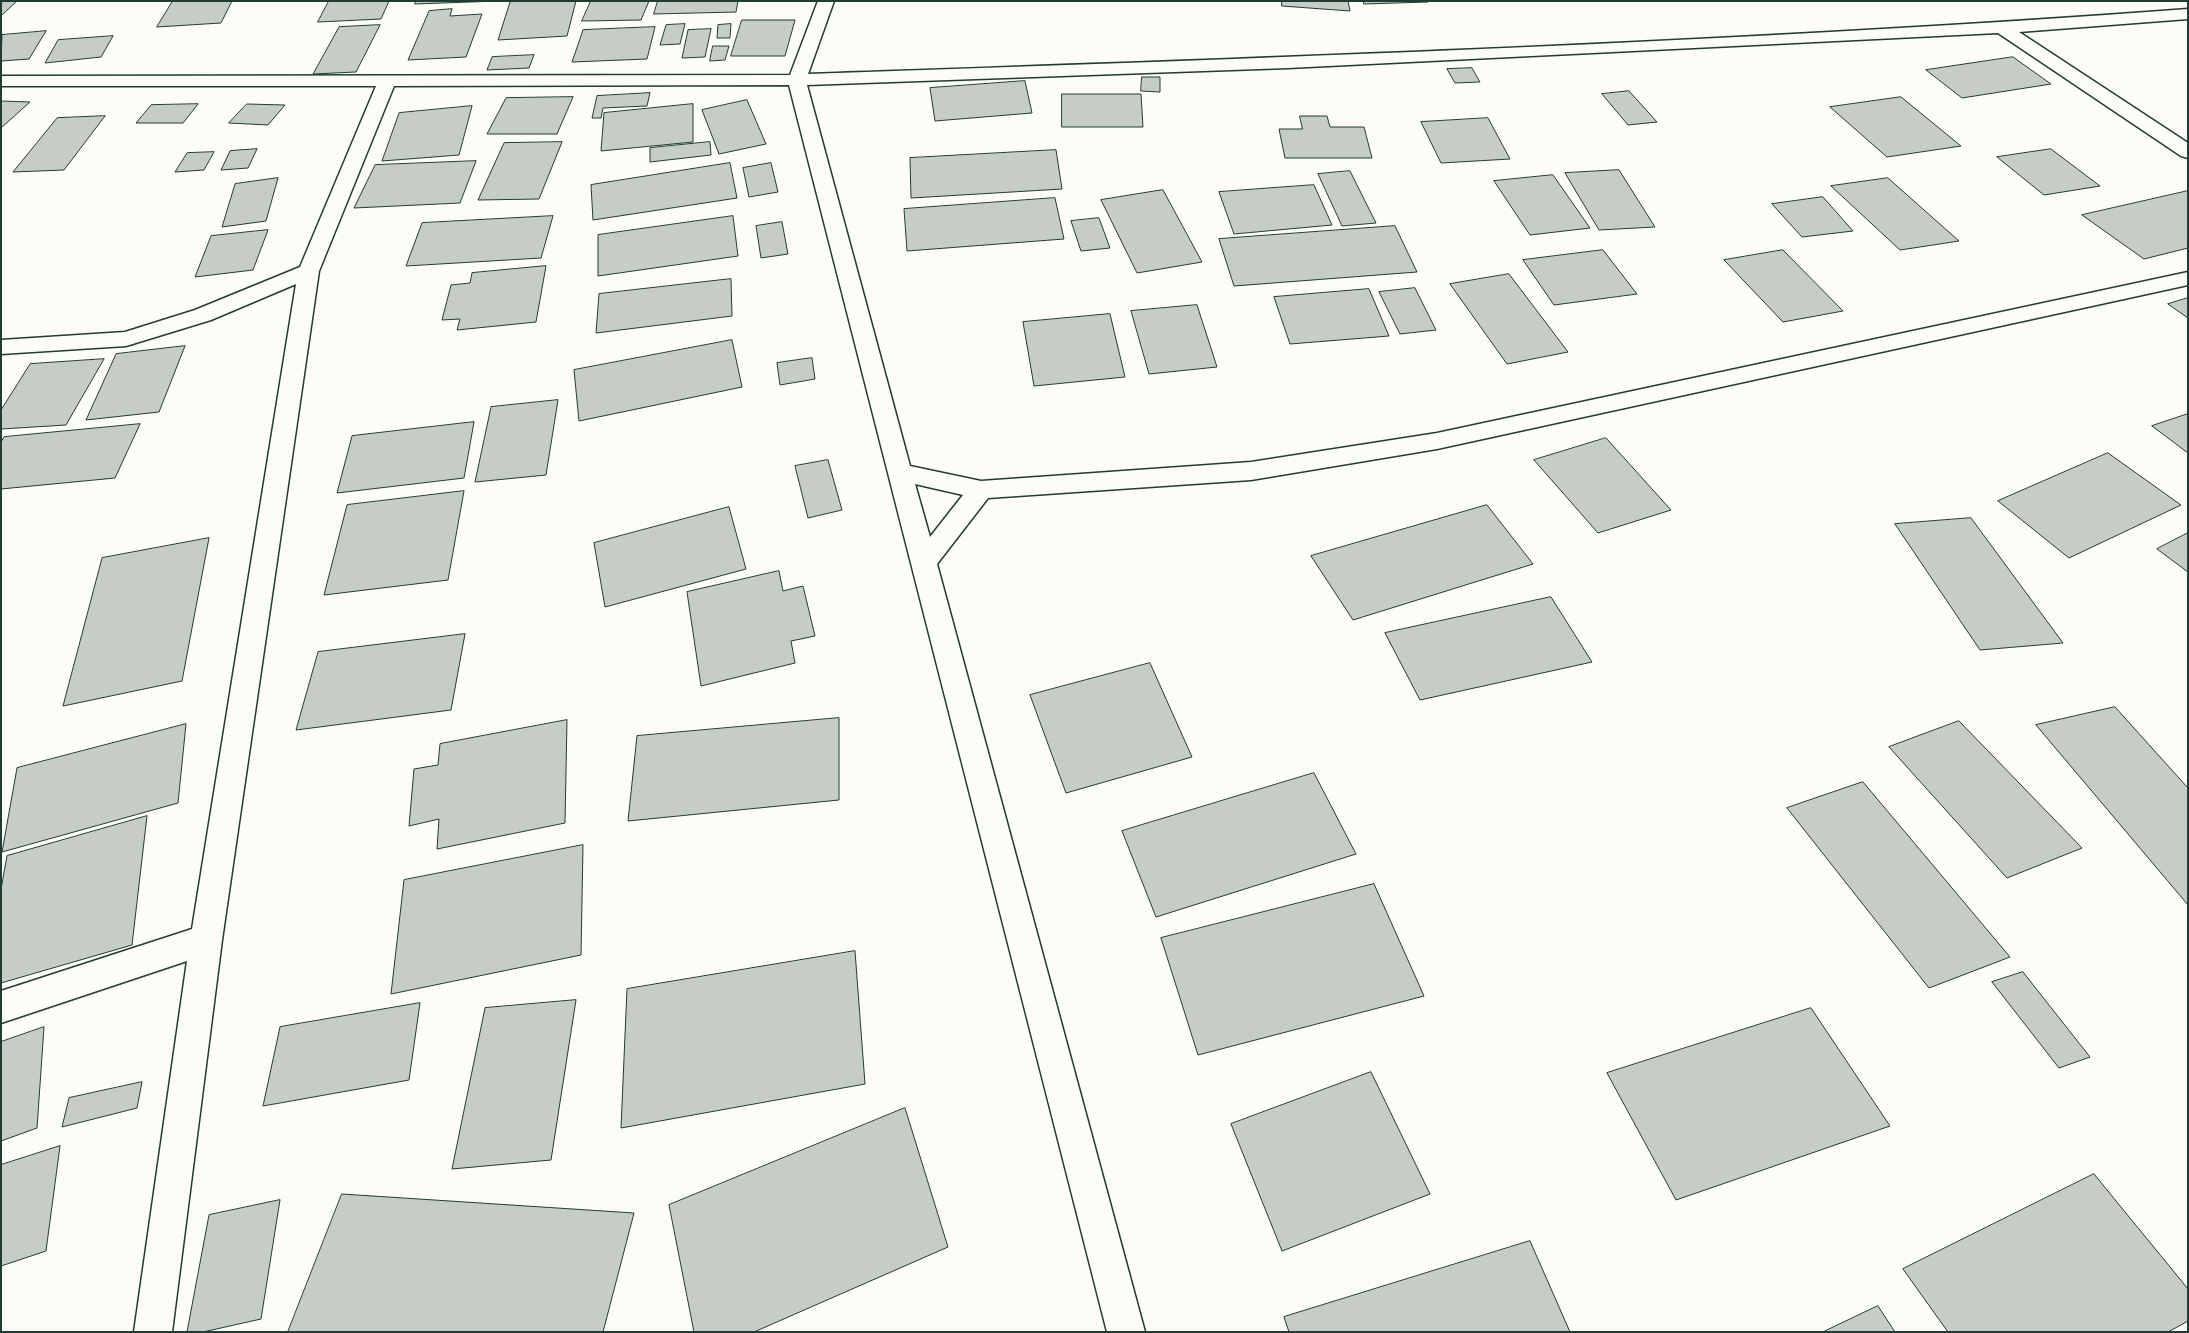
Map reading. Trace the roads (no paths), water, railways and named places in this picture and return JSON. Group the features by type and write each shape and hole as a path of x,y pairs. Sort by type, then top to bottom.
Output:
{"street":[{"path":"826,1 797,80 1126,1332"},
{"path":"1,81 797,80 1288,64 2002,28 2188,14"},
{"path":"2002,28 2188,152"},
{"path":"153,1332 206,940 309,271 387,82"},
{"path":"1,347 126,339 203,315 309,271"},
{"path":"899,472 981,490 1251,471 1437,441 2188,278"},
{"path":"924,563 981,490"},
{"path":"1,1007 206,940"}]}
